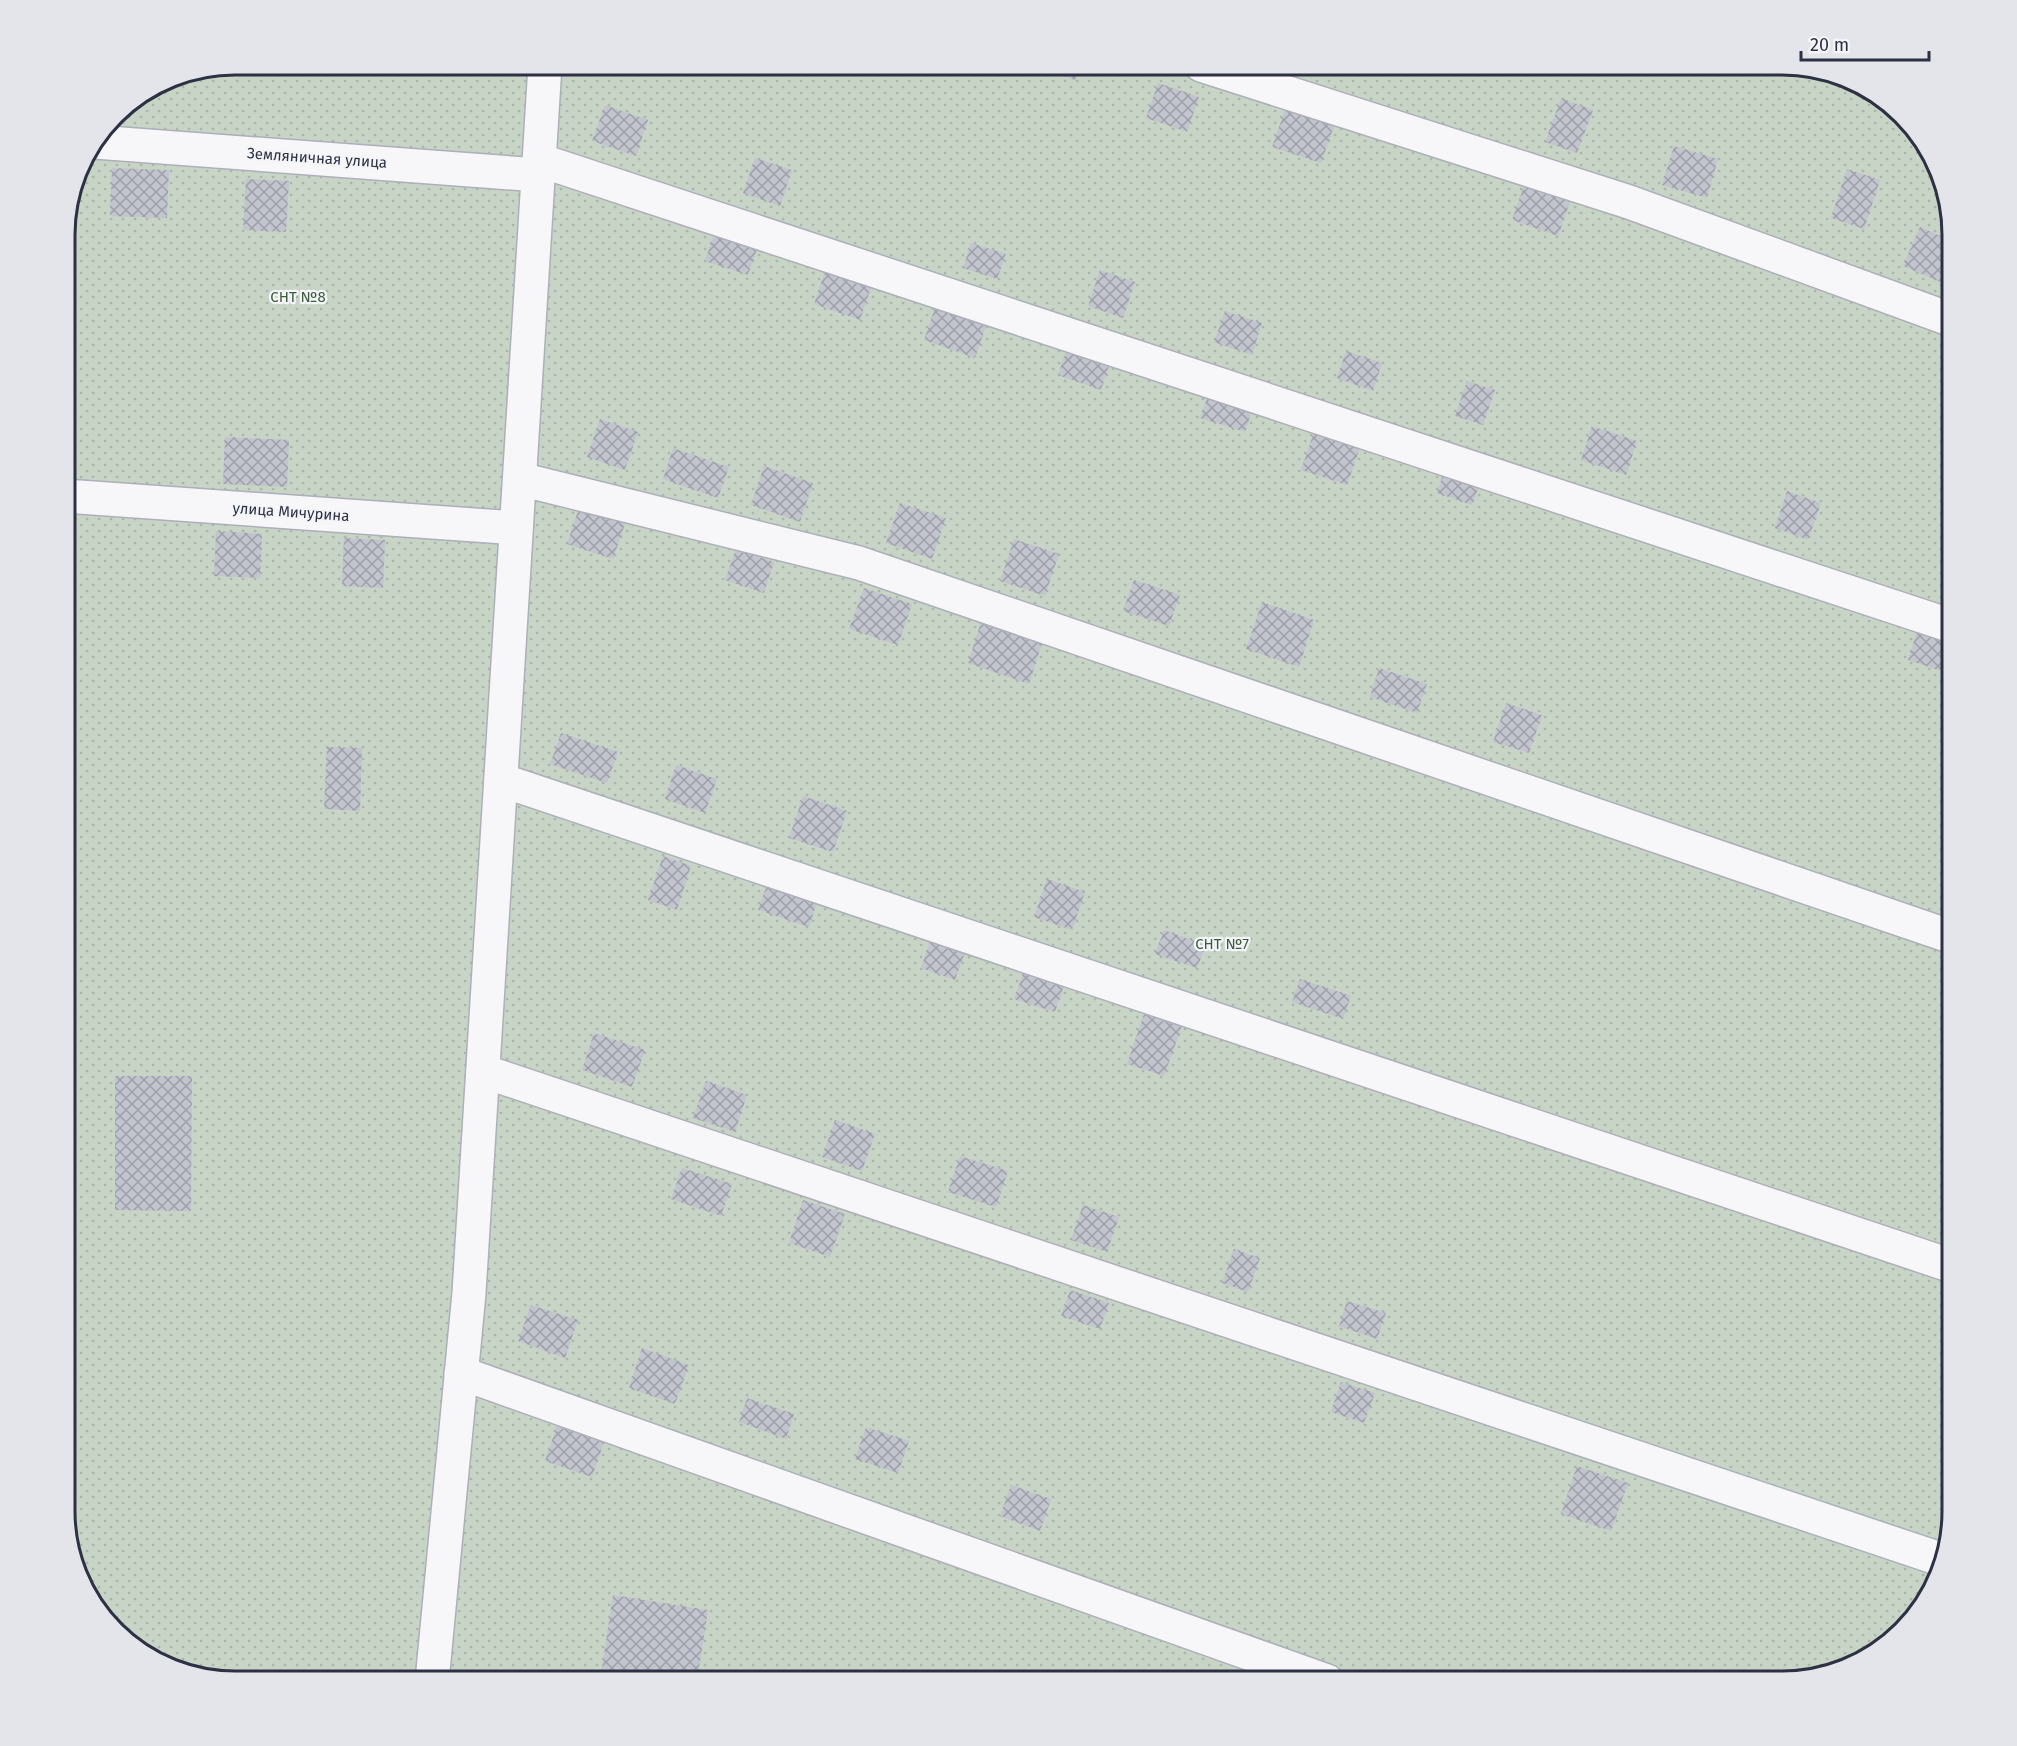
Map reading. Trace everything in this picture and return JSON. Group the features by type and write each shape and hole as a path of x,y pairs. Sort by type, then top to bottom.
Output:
{"street":[{"path":"433,1671 469,1293 544,75"},
{"path":"1235,75 1629,202 1942,316"},
{"name":"Земляничная улица","path":"104,143 539,168 1942,622"},
{"path":"520,479 859,563 1942,934"},
{"name":"улица Мичурина","path":"75,497 516,528"},
{"path":"501,780 1942,1262"},
{"path":"483,1071 1935,1557"},
{"path":"461,1373 1297,1671"}],"green space":[{"name":"СНТ №7","path":"224,75 1782,75 1803,76 1834,83 1862,96 1888,115 1909,137 1926,164 1939,203 1942,235 1942,1511 1939,1543 1930,1572 1921,1591 1902,1617 1880,1638 1853,1655 1824,1666 1782,1671 235,1671 214,1670 183,1663 155,1650 129,1631 108,1609 91,1582 80,1553 75,1522 75,224 80,193 91,164 108,137 129,115 155,96 183,83"}],"building":[{"path":"1060,75 1077,75 1075,80"},
{"path":"1158,83 1199,97 1187,132 1146,118"},
{"path":"1561,98 1593,110 1577,153 1545,142"},
{"path":"605,105 648,120 636,156 592,141"},
{"path":"1285,110 1334,126 1321,163 1272,147"},
{"path":"1674,146 1718,159 1707,198 1662,185"},
{"path":"755,158 792,170 780,206 743,193"},
{"path":"112,168 169,170 167,218 110,216"},
{"path":"1847,169 1880,180 1864,229 1831,218"},
{"path":"246,179 289,181 286,232 243,230"},
{"path":"1525,183 1571,199 1558,236 1512,220"},
{"path":"1920,227 1942,237 1942,283 1903,266"},
{"path":"714,234 757,249 748,275 705,261"},
{"path":"971,243 1006,254 997,279 963,268"},
{"path":"826,269 872,285 860,320 814,304"},
{"path":"1100,270 1135,282 1123,318 1088,306"},
{"path":"935,308 986,326 975,358 924,340"},
{"path":"1225,311 1262,323 1252,355 1214,342"},
{"path":"1068,346 1111,360 1101,390 1058,375"},
{"path":"1346,351 1382,363 1373,391 1337,378"},
{"path":"1467,381 1495,390 1483,425 1455,416"},
{"path":"1209,393 1253,407 1245,432 1200,418"},
{"path":"600,419 638,432 625,470 587,457"},
{"path":"1316,426 1362,442 1347,485 1301,470"},
{"path":"1592,426 1637,441 1626,475 1581,460"},
{"path":"225,437 289,440 287,487 223,484"},
{"path":"673,448 729,467 718,498 663,479"},
{"path":"1446,465 1482,477 1472,505 1437,493"},
{"path":"764,466 813,483 800,522 751,505"},
{"path":"1787,491 1821,503 1808,540 1775,528"},
{"path":"900,503 946,518 932,559 886,543"},
{"path":"580,505 626,521 613,559 567,544"},
{"path":"216,531 262,534 260,578 214,576"},
{"path":"344,538 385,540 383,588 342,586"},
{"path":"1014,539 1059,554 1045,596 1000,581"},
{"path":"736,549 774,562 764,593 725,580"},
{"path":"1134,580 1180,595 1169,626 1123,611"},
{"path":"864,588 912,604 898,645 849,629"},
{"path":"1262,602 1314,620 1299,667 1246,649"},
{"path":"981,622 1042,643 1029,684 968,663"},
{"path":"1917,632 1942,641 1942,671 1908,660"},
{"path":"1379,668 1427,684 1417,713 1370,697"},
{"path":"1506,703 1542,715 1529,753 1493,742"},
{"path":"561,733 618,752 607,783 550,764"},
{"path":"327,747 362,748 360,811 324,809"},
{"path":"676,765 717,779 705,813 665,799"},
{"path":"803,796 847,811 833,852 789,838"},
{"path":"663,856 691,866 677,910 648,900"},
{"path":"769,879 819,896 809,927 758,910"},
{"path":"1047,879 1085,892 1072,930 1034,917"},
{"path":"1164,930 1206,945 1197,968 1155,954"},
{"path":"933,933 968,944 955,980 921,968"},
{"path":"1026,966 1066,979 1055,1012 1014,999"},
{"path":"1300,979 1351,996 1343,1019 1292,1002"},
{"path":"1144,1014 1182,1026 1164,1076 1127,1064"},
{"path":"594,1033 645,1050 632,1087 582,1070"},
{"path":"115,1076 192,1076 191,1211 115,1210"},
{"path":"706,1081 747,1095 735,1132 693,1118"},
{"path":"835,1120 875,1134 862,1171 822,1157"},
{"path":"960,1156 1008,1171 996,1207 948,1192"},
{"path":"682,1168 732,1184 721,1216 671,1199"},
{"path":"803,1200 845,1214 830,1257 789,1243"},
{"path":"1083,1205 1119,1217 1107,1252 1071,1240"},
{"path":"1234,1249 1260,1258 1248,1292 1222,1283"},
{"path":"1070,1290 1109,1303 1100,1329 1061,1316"},
{"path":"1347,1301 1386,1313 1377,1339 1339,1326"},
{"path":"531,1305 578,1320 565,1358 518,1341"},
{"path":"642,1348 689,1365 675,1404 629,1388"},
{"path":"1341,1382 1375,1393 1364,1423 1331,1412"},
{"path":"747,1398 794,1414 786,1439 739,1422"},
{"path":"557,1426 604,1442 592,1477 545,1461"},
{"path":"866,1427 909,1441 898,1473 855,1459"},
{"path":"1577,1466 1628,1483 1611,1531 1561,1514"},
{"path":"1011,1485 1051,1499 1040,1531 1000,1516"},
{"path":"613,1595 708,1610 699,1671 602,1671"}],"park label":[{"name":"СНТ №8","path":"298,297"}]}
